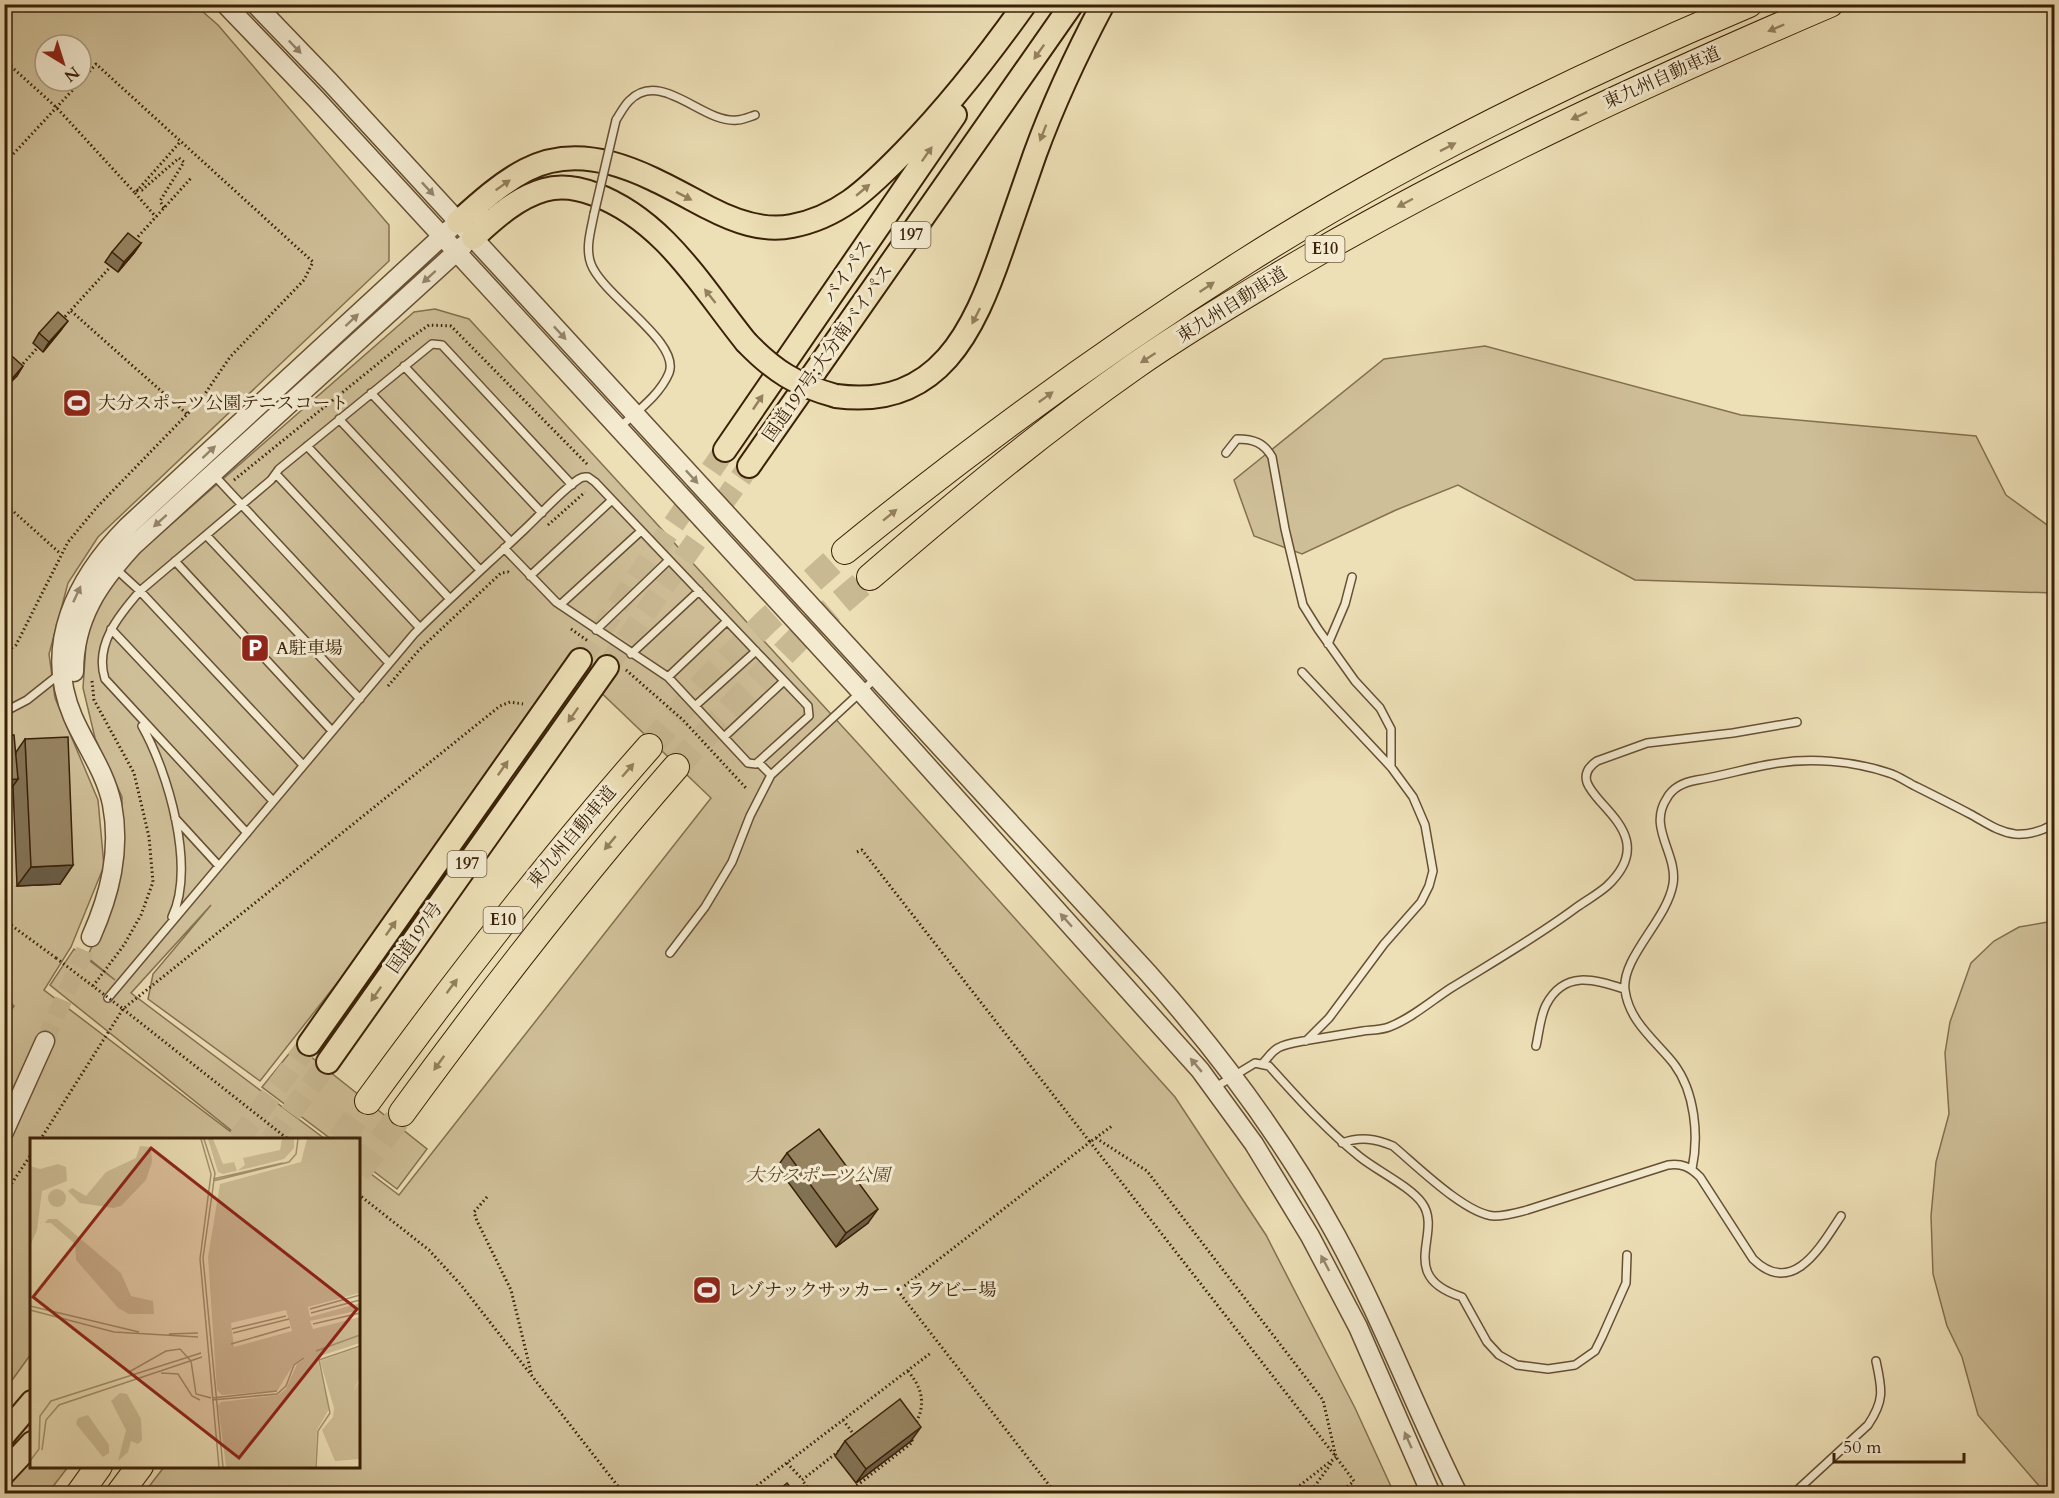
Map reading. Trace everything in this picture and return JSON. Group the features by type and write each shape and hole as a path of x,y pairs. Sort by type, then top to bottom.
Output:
{"highway":[{"path":"457,237 500,186 529,168 557,160 582,158 633,170 733,221 766,227 790,226 820,218 850,201 918,138 937,117 1024,4"},
{"name":"バイパス","path":"725,450 914,174 1034,4"},
{"name":"国道197号;大分南バイパス","path":"749,466 1072,4"},
{"path":"457,237 498,215 521,199 546,189 571,188 603,198 634,214 666,241 746,342 776,371 801,385 836,396 871,396 900,390 928,375 944,363 965,337 988,291 1034,156 1057,99 1103,4"},
{"name":"東九州自動車道","path":"845,551 936,478 1092,363 1247,260 1394,174 1545,97 1692,28 1749,4"},
{"name":"東九州自動車道","path":"870,577 959,500 1050,427 1137,365 1252,290 1404,203 1557,126 1830,4"},
{"name":"国道197号","path":"309,1044 585,651"},
{"name":"国道197号","path":"328,1062 615,668"},
{"name":"東九州自動車道","path":"368,1101 491,935 585,820 649,747"},
{"name":"東九州自動車道","path":"402,1113 476,1012 550,918 609,844 676,767"},
{"path":"4,1435 30,1404"},
{"path":"4,1473 30,1445"},
{"path":"79,1494 98,1468"},
{"path":"119,1494 139,1468"}],"street":[{"path":"225,4 634,414 1148,973 1234,1075 1336,1234 1383,1328 1458,1494"},
{"path":"255,4 330,82 457,237 619,428 1134,994 1214,1088 1269,1168 1336,1283 1358,1327 1431,1494"},
{"path":"91,749 75,689 74,655 82,621 99,585 134,545 213,474 457,237"},
{"path":"91,937 106,902 115,842 112,806 107,787 91,749 72,715 65,692 63,671 65,633 74,600 90,572 113,542 457,237"},
{"path":"4,1132 45,1041"}],"lane":[{"path":"619,428 661,386 670,372 670,357 662,342 612,294 594,272 589,256 588,248 594,214 616,120 629,101 654,90 668,93 715,116 736,121 755,115"},
{"path":"246,833 109,685 103,672 104,652 111,629 121,612 140,591 242,505 307,446 432,344 442,345 572,485"},
{"path":"404,366 542,513"},
{"path":"371,393 511,542"},
{"path":"339,419 480,570"},
{"path":"1226,453 1238,439 1257,441 1267,448 1272,458 1285,529 1303,605 1355,681 1380,708 1391,729 1391,767"},
{"path":"307,446 450,599"},
{"path":"213,474 389,663"},
{"path":"276,474 420,628"},
{"path":"108,998 420,628 480,570 580,478 588,477 612,500 808,706 809,716 758,762 748,763 668,677 560,605 504,548"},
{"path":"530,576 612,500"},
{"path":"560,605 641,531"},
{"path":"206,535 360,699"},
{"path":"596,630 669,560"},
{"path":"175,561 332,731"},
{"path":"114,567 140,591 303,765"},
{"path":"1328,644 1345,604 1352,577"},
{"path":"632,654 699,591"},
{"path":"668,677 727,621"},
{"path":"111,629 273,801"},
{"path":"695,706 756,651"},
{"path":"4,712 27,700 63,671"},
{"path":"1302,672 1391,767 1413,797 1425,825 1433,871 1421,902 1383,944 1329,1018 1306,1041"},
{"path":"670,953 705,907 732,862 750,816 771,775 876,678"},
{"path":"724,737 784,681"},
{"path":"136,715 162,769 175,818 181,859 180,897 167,927"},
{"path":"1262,1064 1277,1048 1389,1027 1412,1015 1438,996 1560,920 1607,886 1621,867 1627,843 1620,822 1597,798 1585,780 1585,773 1589,766 1647,743 1733,734 1797,722"},
{"path":"1692,1169 1696,1143 1689,1094 1676,1066 1639,1025 1624,989 1634,958 1671,897 1674,876 1659,819 1662,804 1671,791 1688,781 1773,764 1803,761 1831,762 1891,774 1995,829 2016,834 2032,833 2055,824"},
{"path":"758,762 771,775"},
{"path":"175,818 219,866"},
{"path":"1536,1046 1546,1005 1557,990 1571,982 1586,979 1624,989"},
{"path":"1214,1088 1255,1063 1269,1066 1342,1143 1388,1178 1413,1193 1424,1204 1428,1225 1424,1263 1430,1276 1449,1293 1462,1297 1487,1342 1499,1355 1517,1365 1548,1369 1575,1365 1594,1351 1626,1283 1627,1255"},
{"path":"1342,1143 1366,1138 1393,1146 1462,1203 1492,1216 1527,1210 1677,1164 1692,1169 1700,1177 1753,1259 1763,1269 1781,1274 1807,1263 1841,1216"},
{"path":"1792,1494 1868,1425 1877,1411 1883,1391 1876,1360"}],"path":[{"path":"4,60 56,107 136,191 156,217"},
{"path":"4,653 16,645 68,542 97,507 200,401 230,357 304,280 313,262 96,64 93,67"},
{"path":"4,164 69,93"},
{"path":"136,191 181,141"},
{"path":"136,191 142,190 179,158 184,162 160,201 164,208"},
{"path":"133,243 192,177"},
{"path":"56,327 118,260"},
{"path":"71,311 187,414"},
{"path":"19,368 41,343"},
{"path":"545,529 585,492"},
{"path":"4,503 61,554"},
{"path":"388,687 419,650 501,573 508,572 517,580"},
{"path":"564,623 585,651"},
{"path":"615,668 682,720 746,788"},
{"path":"41,1138 123,1009 500,706 510,702 523,704"},
{"path":"857,852 862,850 1354,1481 1338,1494"},
{"path":"4,920 123,1009 286,1138"},
{"path":"115,1003 119,998"},
{"path":"1056,1494 898,1291 1112,1126"},
{"path":"1096,1138 1147,1171 1323,1400 1336,1457"},
{"path":"4,1195 30,1156"},
{"path":"360,1196 429,1250 462,1285 624,1494"},
{"path":"487,1197 474,1212 511,1290 532,1375"},
{"path":"746,1494 932,1352"},
{"path":"908,1371 917,1382 923,1400 921,1414 911,1428"},
{"path":"843,1420 856,1438"},
{"path":"846,1494 914,1442 906,1432"},
{"path":"802,1480 847,1445"},
{"path":"1289,1494 1336,1457"},
{"path":"1308,1494 1336,1457"},
{"path":"787,1463 813,1494"}],"green space":[{"path":"5,5 195,5 218,25 389,225 389,261 98,537 68,583 49,654 55,698 98,800 104,866 71,947 44,990 239,1138 30,1138 30,1355 5,1390 4,1020 14,1006 5,998"},
{"name":"大分スポーツ公園","path":"435,309 469,319 863,749 1175,1097 1266,1235 1355,1408 1394,1493 144,1493 163,1468 360,1468 360,1166 399,1195 711,798 568,661 341,978 260,1081 148,999 153,974 211,905 131,993 324,1138 241,1138 50,985 74,949 115,980 87,957 113,902 121,853 122,797 95,738 83,688 86,644 97,597 128,562 414,312"},
{"path":"1485,346 1741,415 1976,436 2006,495 2054,530 2054,593 1635,580 1458,485 1396,510 1302,554 1254,536 1234,480 1384,359"},
{"path":"2054,921 2054,1493 2046,1494 1978,1415 1962,1357 1947,1326 1933,1274 1931,1216 1936,1162 1949,1114 1945,1053 1950,1022 1971,963 1994,941 2019,927"},
{"path":"296,1045 427,1149 397,1189 360,1161 360,1138 330,1138 262,1087"},
{"path":"30,1433 30,1468 67,1468 48,1493 5,1494 5,1463"}],"building":[{"path":"128,233 141,243 124,262 112,252"},
{"path":"58,312 68,321 49,342 39,333"},
{"path":"4,349 23,366 5,387 4,387"},
{"path":"4,735 14,735 18,779 4,780"},
{"path":"68,737 73,865 31,867 25,739"},
{"path":"819,1129 878,1209 846,1233 787,1153"},
{"path":"900,1399 921,1427 866,1469 845,1441"},
{"path":"787,1483 795,1494 774,1494"}],"tunnel":[{"path":"580,660 725,450"},
{"path":"607,667 749,466"},
{"path":"649,747 709,678 768,620 845,551"},
{"path":"676,767 798,639 870,577"},
{"path":"45,1041 91,937"},
{"path":"239,1138 309,1044"},
{"path":"272,1138 328,1062"},
{"path":"341,1138 368,1101"},
{"path":"360,1169 402,1113"}],"place":[{"name":"大分スポーツ公園テニスコート","path":"77,403"},
{"name":"A駐車場","path":"255,648"},
{"name":"レゾナックサッカー・ラグビー場","path":"707,1290"}]}
